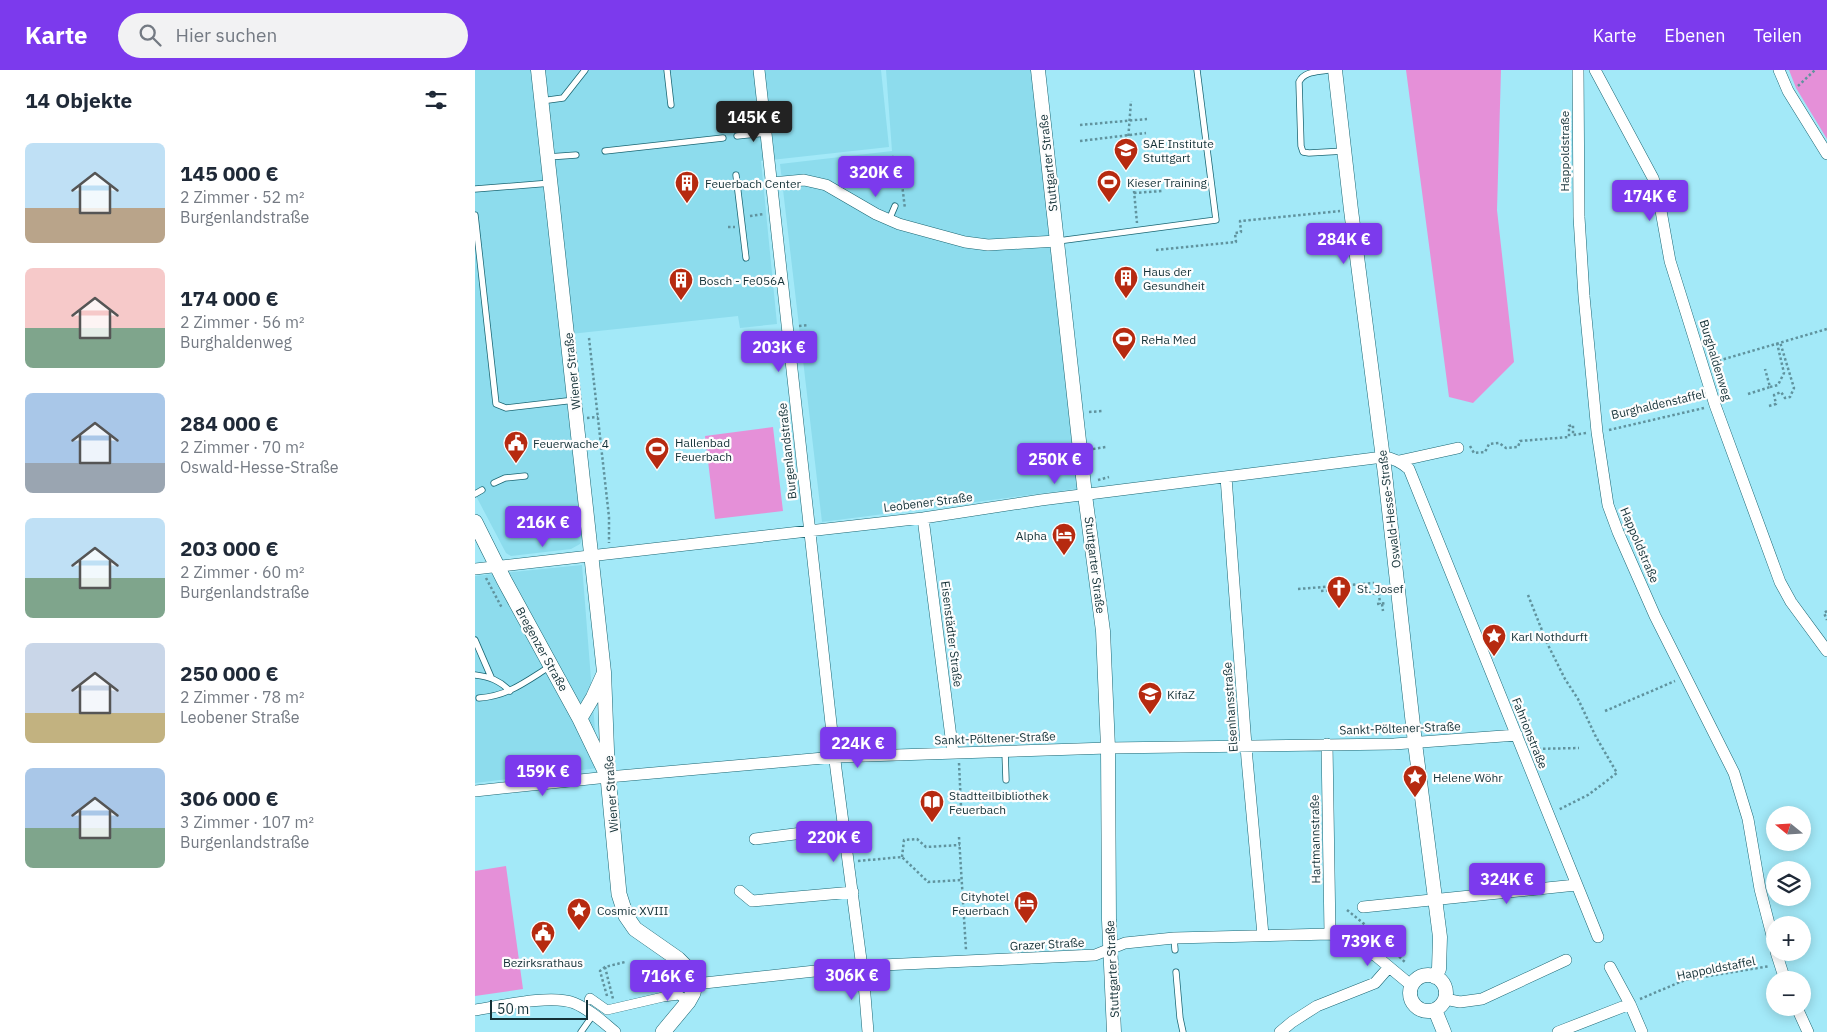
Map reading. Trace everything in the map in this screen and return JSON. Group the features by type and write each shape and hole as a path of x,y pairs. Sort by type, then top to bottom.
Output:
{"main road":[{"name":"Bregenzer Straße","path":"475,522 580,718 608,777"},
{"name":"Wiener Straße","path":"608,777 619,894 626,916 635,929 674,964 691,972 695,984"},
{"path":"663,1032 688,1002 695,984"}],"street":[{"name":"Wiener Straße","path":"538,70 605,672 608,777"},
{"name":"Burgenlandstraße","path":"759,70 842,828 853,892 868,1032"},
{"name":"Stuttgarter Straße","path":"1038,70 1085,495 1103,631 1108,748 1109,920 1114,1032"},
{"name":"Oswald-Hesse-Straße","path":"1335,70 1435,900 1440,946 1439,969 1435,977"},
{"name":"Happoldstraße","path":"1578,70 1579,217 1584,296 1597,432 1609,505 1618,532 1655,616 1735,773 1748,819 1760,889 1767,916"},
{"name":"Burghaldenweg","path":"1595,70 1653,178 1658,194 1670,261 1715,405 1780,582 1791,602 1827,651"},
{"path":"1779,70 1788,91 1827,154"},
{"path":"772,182 804,180 826,185 889,220 915,230 947,238 988,245 1057,241"},
{"path":"1383,457 1399,461 1458,448"},
{"name":"Leobener Straße","path":"475,569 923,518 1085,495 1383,457"},
{"name":"Fahrionstraße","path":"1399,461 1409,469 1598,937"},
{"name":"Elsenhansstraße","path":"1226,477 1263,936"},
{"name":"Eisenstädter Straße","path":"923,518 956,753"},
{"path":"580,718 605,672"},
{"name":"Sankt-Pöltener-Straße","path":"475,791 835,757 1108,748 1415,743 1517,735"},
{"name":"Hartmannstraße","path":"1327,744 1330,934"},
{"path":"755,839 842,828"},
{"path":"1363,907 1576,885"},
{"path":"740,891 752,901 853,892"},
{"name":"Grazer Straße","path":"695,984 861,966 1095,955 1125,943 1174,938 1330,934 1349,940 1375,956 1412,986"},
{"path":"1440,1004 1482,998 1566,960"},
{"path":"1779,961 1782,971"},
{"path":"1280,1032 1317,1006 1375,983 1389,967"},
{"path":"1610,967 1641,1032"},
{"path":"1424,976 1435,977 1443,984 1446,994 1440,1004 1429,1011 1417,1008 1411,998 1412,986 1415,981 1424,976"},
{"path":"589,1000 590,998 607,1010 657,996 679,995 688,1002"},
{"path":"475,1010 549,1000 573,1003 615,1032"},
{"path":"1440,1004 1444,1032"},
{"path":"1557,1032 1629,1004"},
{"path":"1801,1016 1808,1032"},
{"path":"1292,1022 1299,1032"}],"lane":[{"path":"541,101 563,98 585,70"},
{"path":"667,70 671,105"},
{"path":"1057,241 1216,220 1197,70"},
{"path":"1328,70 1307,73 1301,77 1299,82 1301,146 1303,152 1309,153 1344,151"},
{"path":"737,136 767,133"},
{"path":"605,151 674,140 723,138"},
{"path":"548,158 576,155"},
{"path":"736,175 746,258"},
{"path":"475,189 551,182"},
{"path":"889,220 895,206"},
{"path":"475,214 496,404 506,408 575,400"},
{"path":"494,483 505,478 525,476"},
{"path":"475,494 482,490"},
{"path":"475,640 491,677"},
{"path":"479,698 495,697 510,691 552,666"},
{"path":"475,675 491,677 502,683 510,691"},
{"path":"1005,751 1006,780"},
{"path":"1174,938 1175,950"},
{"path":"1176,972 1183,1032"},
{"path":"581,1032 593,1015"}],"path":[{"path":"1788,91 1796,88 1815,70"},
{"path":"1128,140 1131,101"},
{"path":"1080,125 1147,119"},
{"path":"1079,141 1146,133"},
{"path":"892,156 902,184 905,210"},
{"path":"1137,229 1134,192 1162,191"},
{"path":"1156,250 1236,242 1235,233 1241,232 1240,221 1351,210"},
{"name":"Burghaldenstaffel","path":"1705,372 1710,370 1708,363 1827,329"},
{"path":"589,338 609,517 608,554"},
{"path":"1748,394 1777,385 1784,374 1779,342"},
{"path":"1769,406 1776,404 1774,395 1781,392 1785,398 1791,397 1794,388 1779,342"},
{"path":"1765,370 1770,387"},
{"name":"Burghaldenstaffel","path":"1608,430 1715,405"},
{"path":"1089,412 1103,411"},
{"path":"1458,448 1460,450 1470,446 1474,454 1485,452 1489,444 1499,443 1506,448 1518,448 1520,441 1569,437 1569,426 1573,425 1573,435"},
{"path":"1093,449 1107,448"},
{"path":"1298,589 1376,583 1383,611"},
{"path":"1321,591 1335,590 1334,587"},
{"path":"1374,595 1379,593"},
{"path":"1528,595 1547,644 1617,773 1589,795 1548,815"},
{"path":"1821,624 1827,620 1824,613 1827,611"},
{"path":"1605,711 1687,676"},
{"path":"1522,749 1579,748"},
{"path":"956,753 961,806"},
{"path":"902,857 904,840 917,838 926,847 960,845"},
{"path":"959,838 966,961"},
{"path":"847,862 902,857 928,882 961,880"},
{"path":"1347,910 1406,963"},
{"path":"616,1006 600,971 605,967 625,962"},
{"name":"Happoldstaffel","path":"1629,1004 1685,980 1780,964"},
{"path":"605,967 616,1006"},
{"path":"652,967 657,996"},
{"path":"639,970 652,967 657,968 657,996"}],"shaded area":[{"path":"475,70 881,70 889,147 761,161 777,324 740,328 738,316 561,335 583,539 580,544 571,549 511,556 506,553 475,494"},
{"path":"886,70 1043,70 1091,487 822,522 780,164 892,151"},
{"path":"1406,70 1501,70 1497,210 1514,362 1473,403 1449,397"},
{"path":"1789,70 1827,70 1827,139 1796,88"},
{"path":"773,427 783,511 715,519 705,436"},
{"path":"582,565 598,768 475,783 475,576"},
{"path":"506,866 523,989 475,996 475,871"}],"place":[{"name":"SAE Institute Stuttgart","path":"1126,171"},
{"name":"Kieser Training","path":"1109,203"},
{"name":"Feuerbach Center","path":"687,204"},
{"name":"Haus der Gesundheit","path":"1126,299"},
{"name":"Bosch - Fe056A","path":"681,301"},
{"name":"ReHa Med","path":"1124,360"},
{"name":"Feuerwache 4","path":"516,464"},
{"name":"Hallenbad Feuerbach","path":"657,470"},
{"name":"Alpha","path":"1064,556"},
{"name":"St. Josef","path":"1339,609"},
{"name":"Karl Nothdurft","path":"1494,657"},
{"name":"KifaZ","path":"1150,715"},
{"name":"Helene Wöhr","path":"1415,798"},
{"name":"Stadtteilbibliothek Feuerbach","path":"932,823"},
{"name":"Cityhotel Feuerbach","path":"1026,924"},
{"name":"Cosmic XVIII","path":"579,931"},
{"name":"Bezirksrathaus","path":"543,954"}]}
